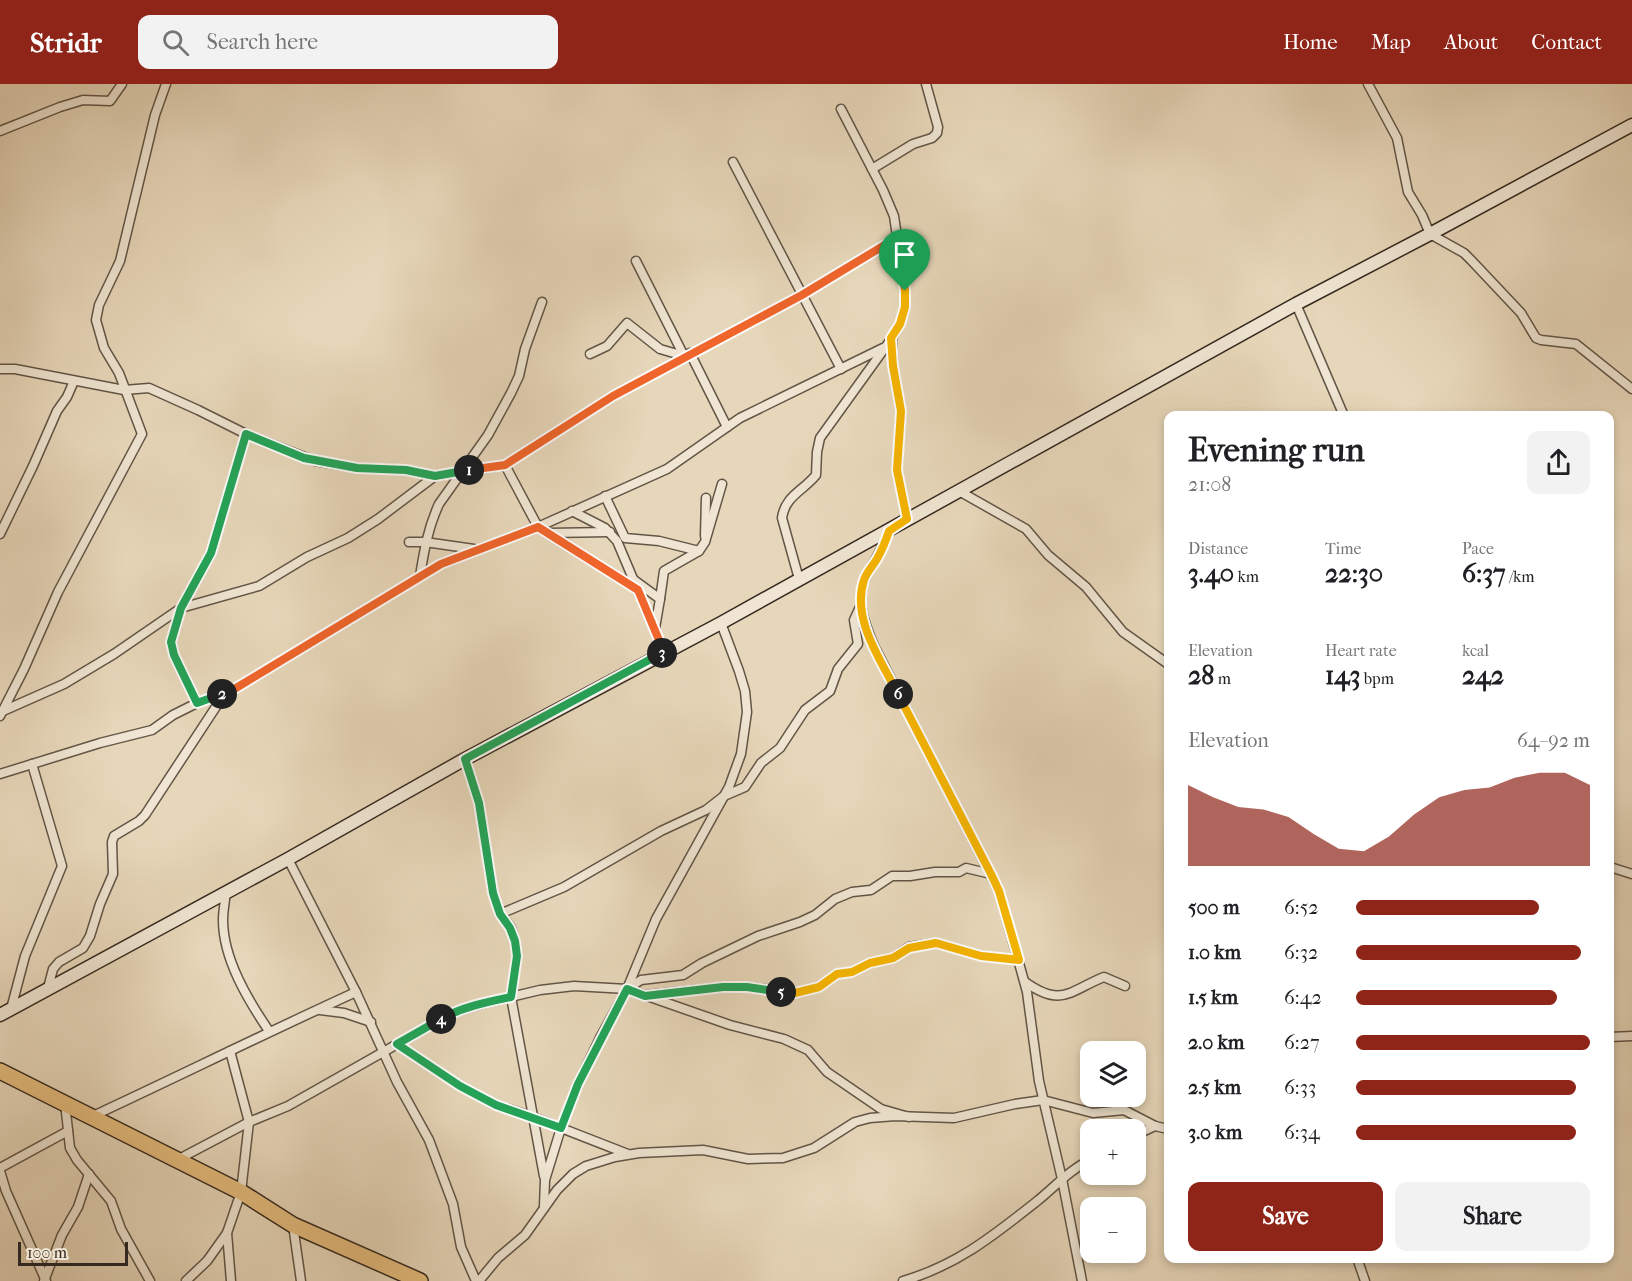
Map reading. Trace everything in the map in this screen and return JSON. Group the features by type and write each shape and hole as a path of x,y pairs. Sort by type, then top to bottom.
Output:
{"highway":[{"path":"0,1071 241,1192 293,1225 420,1281"}],"main road":[{"path":"5,1012 288,859 465,759 722,623 1296,304 1431,234 1632,124"}],"street":[{"path":"0,131 83,100 110,101 122,84"},
{"path":"1,714 58,592 140,439 141,429 119,373 99,336 96,320 97,312 120,261 155,115 166,84"},
{"path":"872,169 913,144 932,138 937,133 938,127 926,84"},
{"path":"1368,84 1397,138 1407,192 1431,234 1472,260 1521,313 1536,338 1576,344 1632,389"},
{"path":"799,579 782,518 783,509 789,499 816,475 820,438 891,338 900,324 905,307 905,291 894,216 841,109"},
{"path":"733,162 841,369"},
{"path":"0,369 15,369 124,390 149,388 246,434 315,461 357,468 406,470 435,476 505,465 613,396 802,295 898,237"},
{"path":"636,261 727,427"},
{"path":"420,576 425,542 439,504 488,435 511,393 519,376 525,349 542,302"},
{"path":"1296,304 1342,411"},
{"path":"590,354 607,346 627,323 660,349 687,355"},
{"path":"891,338 893,366 901,411 897,470 907,519"},
{"path":"0,774 100,743 152,730 173,715 197,703 236,688 441,564 538,527 674,465 727,427 763,406 883,348"},
{"path":"0,534 53,420 74,381"},
{"path":"197,703 174,655 171,642 181,608 211,553 246,434"},
{"path":"505,465 538,527 638,590"},
{"path":"1,714 64,684 114,654 181,608 259,586 307,557 348,538 378,519 435,476"},
{"path":"654,630 664,572 699,551 706,540 722,484"},
{"path":"959,491 1026,529 1048,555 1086,587 1123,632 1164,661"},
{"path":"605,496 625,538 659,542 699,551"},
{"path":"706,498 704,530 706,540"},
{"path":"572,511 610,532 617,541 664,652"},
{"path":"500,914 564,887 661,831 706,810 724,796 745,787 761,763 780,748 805,710 830,691 838,669 858,644 854,620 860,607 864,579 885,544 889,531"},
{"path":"548,533 610,532"},
{"path":"409,542 425,542 477,550"},
{"path":"633,580 660,599"},
{"path":"860,607 874,646 999,891 1025,981 1043,1100 1062,1179 1082,1281"},
{"path":"545,1180 561,1128 587,1065 627,989 656,919 724,796 741,754 747,712 740,671 722,623"},
{"path":"48,988 53,969 59,962 83,948 90,936 99,904 113,874 112,842 114,836 145,815 225,693"},
{"path":"465,759 479,803 493,893 500,914 510,928 515,941 517,956 511,997 545,1180 544,1209"},
{"path":"5,1012 62,866 32,764"},
{"path":"288,859 371,1022 382,1051 429,1140 453,1203 461,1247 478,1281 493,1263 525,1235 556,1190 573,1174 586,1166 628,1154 703,1150 748,1159 783,1158 814,1148 855,1122 882,1117 954,1118 1043,1100 1093,1113 1124,1110 1155,1126 1164,1128"},
{"path":"627,989 641,980 683,975 702,963 758,936 815,915 835,899 852,892 870,890 892,876 959,872 966,868 991,874"},
{"path":"1614,868 1632,873"},
{"path":"226,892 223,921 234,966 247,998 269,1031"},
{"path":"645,996 723,987 747,987 795,993 819,987 837,974 852,972 870,963 893,958 909,948 936,943 981,956 1019,960"},
{"path":"1025,981 1039,992 1062,997 1104,977 1125,986"},
{"path":"177,1160 249,1122 288,1106 452,1013 540,990 574,986 627,989 730,1025 784,1039 808,1050 827,1072 881,1109 909,1117"},
{"path":"93,1116 269,1031 356,992"},
{"path":"316,1010 344,1013 371,1022"},
{"path":"1614,1037 1632,1036"},
{"path":"397,1044 460,1086 496,1105 628,1154"},
{"path":"186,1281 207,1261 226,1233 241,1192 249,1122 230,1051"},
{"path":"65,1103 70,1148 77,1161 111,1201 121,1229 150,1281"},
{"path":"1146,1130 1155,1126"},
{"path":"45,1280 6,1191 0,1169 68,1131"},
{"path":"903,1281 925,1274 964,1255 1002,1228 1080,1165"},
{"path":"45,1280 62,1235 78,1207 89,1174"},
{"path":"293,1225 301,1281"},
{"path":"226,1233 231,1281"},
{"path":"1359,1263 1365,1281"}],"route":[{"path":"898,237 905,291 905,307 900,324 891,338 893,366 901,411 897,470 907,519 889,531 885,544 864,579 860,607 874,646 999,891 1019,960 981,956 936,943 909,948 893,958 870,963 852,972 837,974 819,987 795,993 747,987 723,987 645,996 627,989 578,1084 561,1128 496,1105 460,1086 397,1044 452,1013 511,997 517,956 515,941 510,928 500,914 493,893 479,803 465,759 664,652 638,590 538,527 441,564 236,688 197,703 174,655 171,642 181,608 211,553 231,478 246,434 304,458 357,468 406,470 435,476 505,465 613,396 684,356 802,295 898,237"}]}
